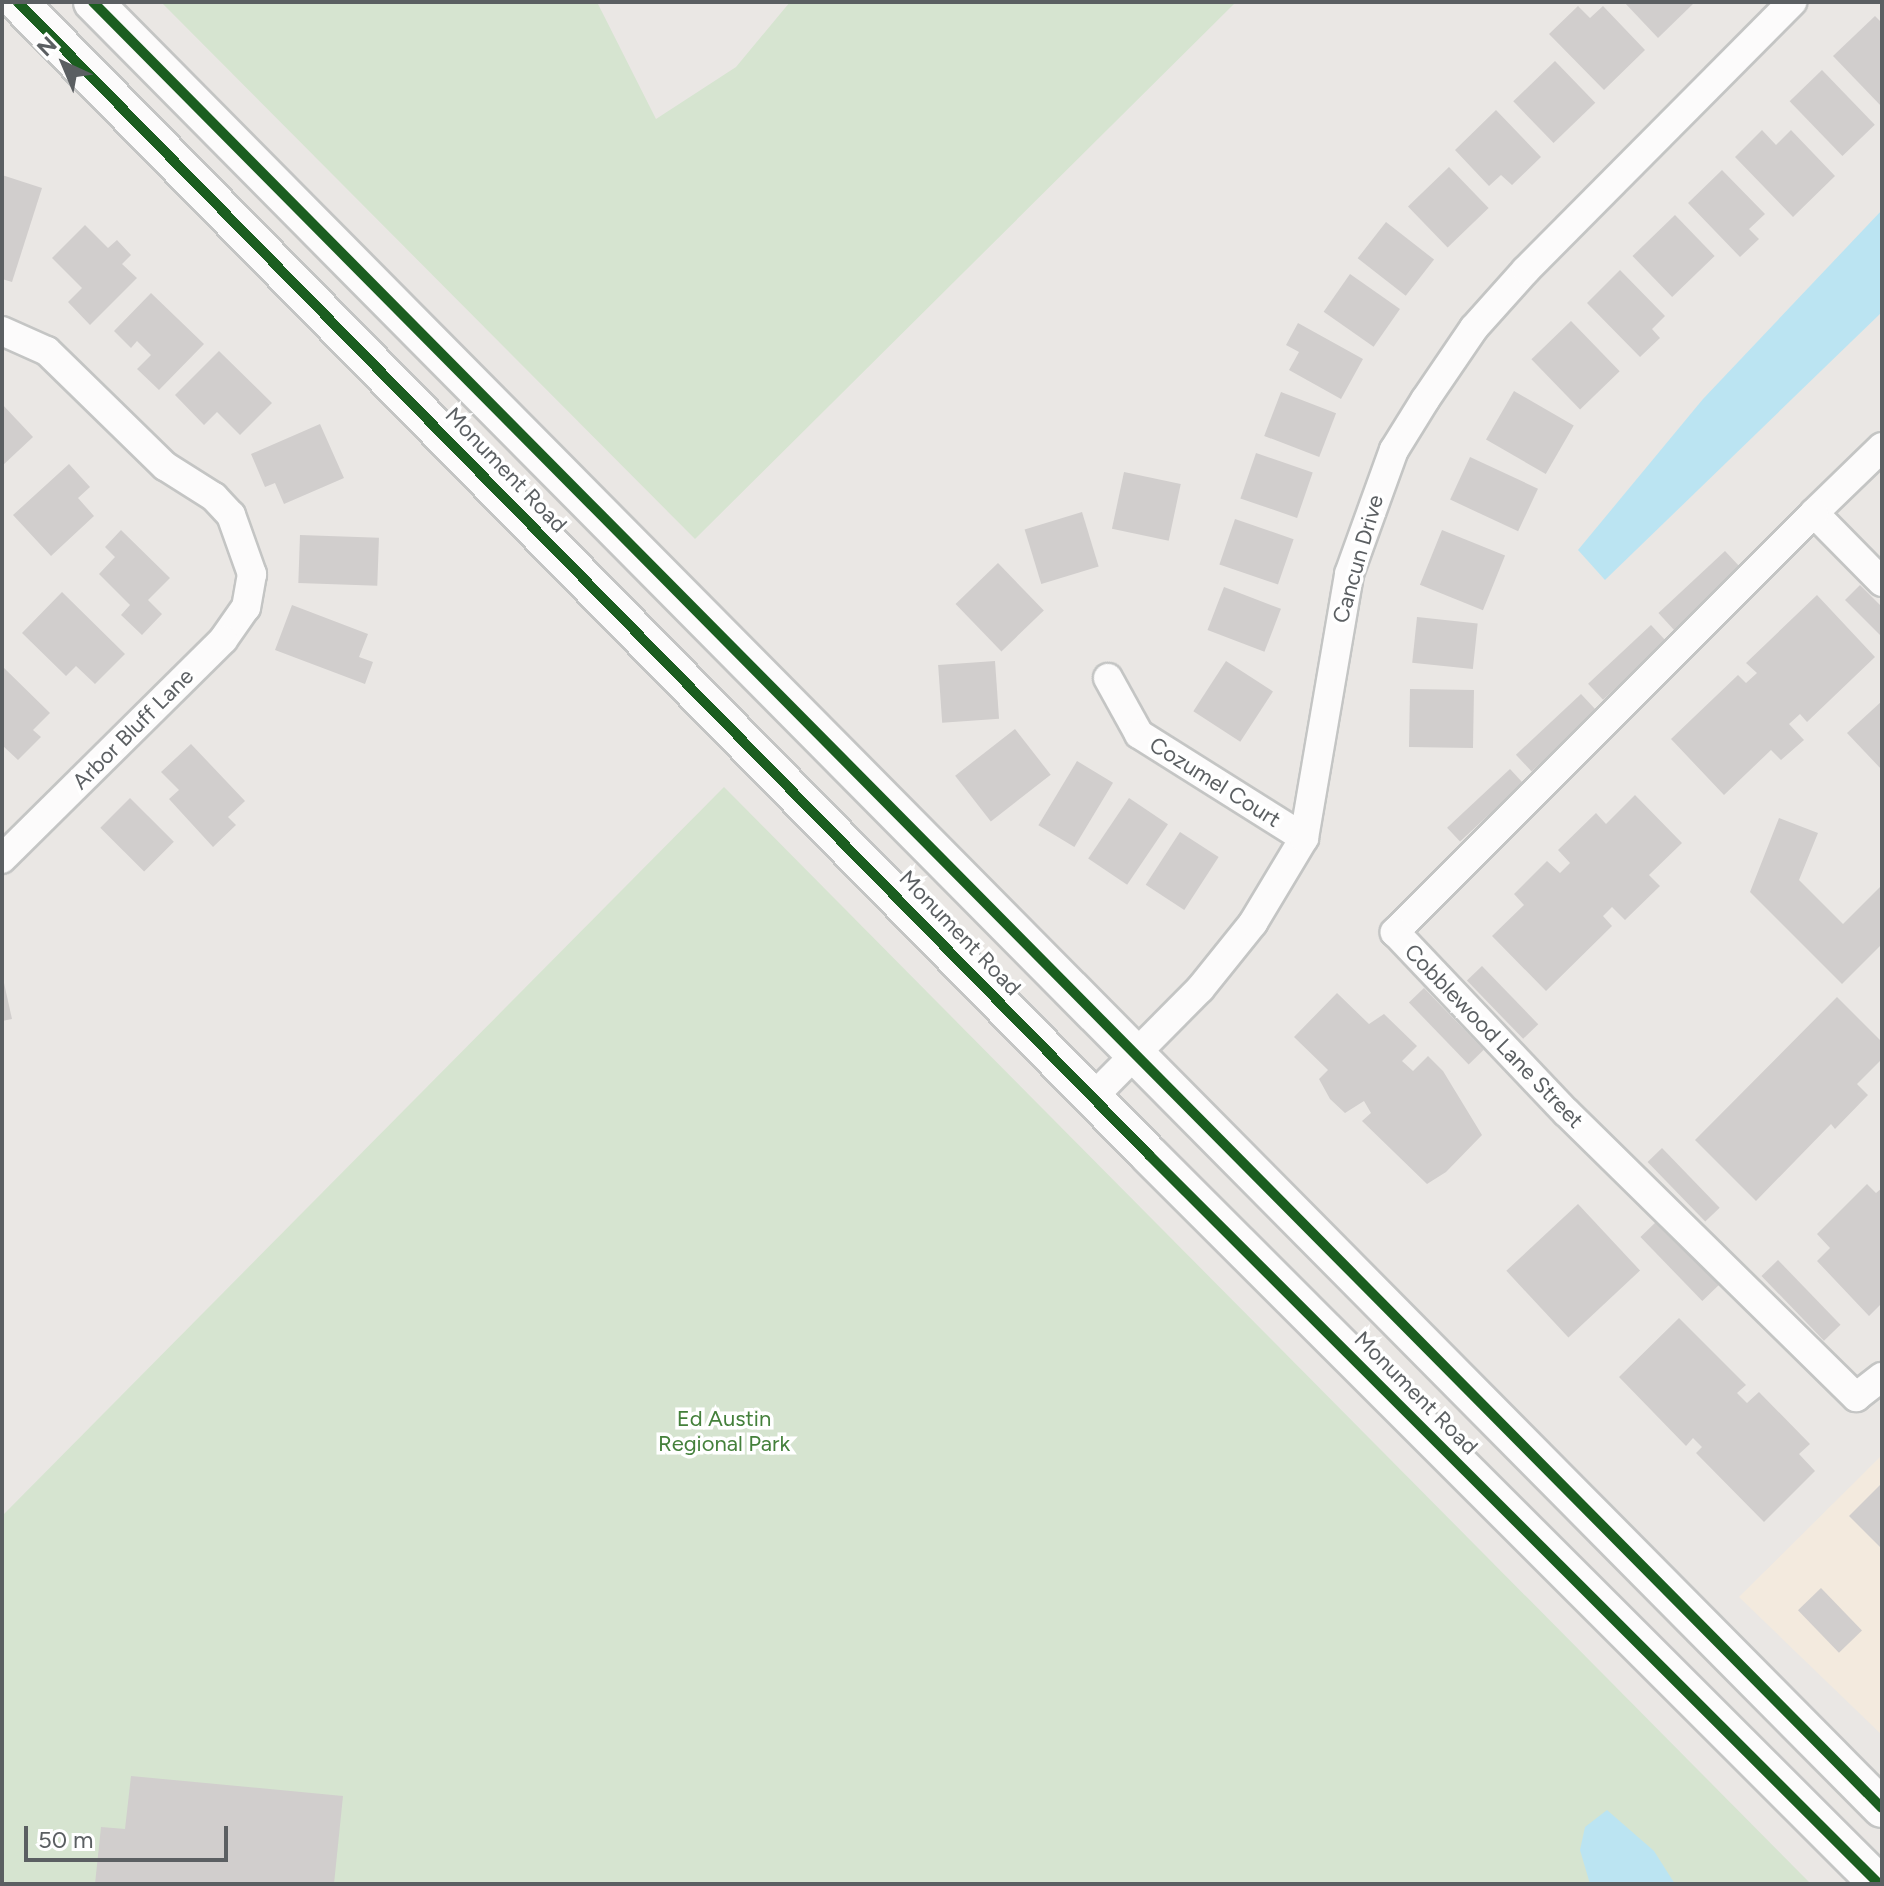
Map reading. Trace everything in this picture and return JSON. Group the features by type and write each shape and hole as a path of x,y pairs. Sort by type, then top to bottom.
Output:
{"street":[{"name":"Monument Road","path":"18,2 1093,1097 1781,1782 1879,1884"},
{"name":"Monument Road","path":"93,2 1134,1057 1882,1808"},
{"name":"Cancun Drive","path":"1093,1097 1200,989 1253,923 1304,838 1349,574 1394,450 1474,328 1515,281 1792,2"},
{"name":"Arbor Bluff Lane","path":"2,331 47,351 165,466 222,506 249,555 250,591 246,607 223,640 2,859"},
{"name":"Cobblewood Lane Street","path":"1882,447 1395,932 1566,1112 1856,1397 1882,1377"},
{"path":"1814,513 1882,582"},
{"name":"Cozumel Court","path":"1108,678 1139,734 1304,838"},
{"path":"1781,1782 1818,1744"}],"shaded area":[{"path":"1882,1455 1882,1735 1739,1597"}],"green space":[{"path":"161,2 597,2 656,119 736,67 790,2 1236,2 695,539"},
{"name":"Ed Austin Regional Park","path":"724,787 1811,1884 2,1884 2,1516"}],"water":[{"path":"1882,210 1882,312 1605,580 1578,550 1703,399"},
{"path":"1607,1810 1654,1851 1675,1884 1590,1884 1580,1850 1585,1827"}],"building":[{"path":"1624,2 1695,2 1658,38"},
{"path":"1578,6 1590,18 1603,6 1645,50 1604,90 1549,34"},
{"path":"1875,16 1882,23 1882,107 1833,56"},
{"path":"1555,61 1595,103 1554,143 1513,101"},
{"path":"1822,70 1875,125 1842,156 1790,101"},
{"path":"1496,110 1541,157 1512,185 1501,175 1489,186 1455,150"},
{"path":"1762,130 1776,145 1791,130 1835,176 1793,217 1735,157"},
{"path":"1449,167 1489,208 1448,248 1408,207"},
{"path":"1722,170 1765,214 1749,229 1759,239 1740,257 1688,203"},
{"path":"2,175 42,188 12,282 2,279"},
{"path":"1675,215 1715,256 1672,297 1633,256"},
{"path":"1386,222 1434,260 1406,296 1358,258"},
{"path":"85,225 108,248 117,240 131,255 122,264 137,278 90,325 68,302 82,288 52,258"},
{"path":"1620,270 1665,316 1652,329 1660,338 1640,357 1587,303"},
{"path":"1350,274 1400,309 1374,347 1324,312"},
{"path":"151,293 204,344 159,390 137,369 151,355 137,341 131,348 114,331"},
{"path":"1571,321 1620,371 1580,410 1531,359"},
{"path":"1298,323 1363,359 1341,399 1289,370 1299,352 1286,345"},
{"path":"219,351 272,403 240,435 217,412 204,425 175,395"},
{"path":"1514,391 1574,426 1546,474 1486,439"},
{"path":"1281,392 1336,413 1319,457 1264,436"},
{"path":"2,404 33,437 2,466"},
{"path":"320,424 344,478 284,504 275,483 265,487 251,454"},
{"path":"1256,453 1313,473 1297,518 1240,498"},
{"path":"1470,457 1538,489 1518,531 1450,500"},
{"path":"69,464 90,487 78,498 94,516 51,556 13,515"},
{"path":"1124,472 1181,484 1169,541 1112,529"},
{"path":"1082,512 1099,567 1041,584 1025,530"},
{"path":"1235,519 1294,539 1278,585 1219,564"},
{"path":"121,530 170,578 148,600 162,614 142,635 121,615 130,605 99,574 115,557 105,547"},
{"path":"1442,530 1505,555 1483,610 1420,585"},
{"path":"300,535 379,538 377,586 298,583"},
{"path":"1725,551 1741,568 1674,630 1658,613"},
{"path":"998,563 1044,610 1001,651 956,604"},
{"path":"1860,585 1882,607 1882,637 1845,600"},
{"path":"1224,587 1281,609 1264,652 1208,630"},
{"path":"62,592 125,654 95,684 76,666 66,676 22,633"},
{"path":"1817,595 1875,657 1807,722 1800,714 1789,724 1804,740 1781,760 1771,750 1724,795 1671,739 1738,675 1746,683 1757,673 1746,663"},
{"path":"292,605 368,634 359,657 373,662 365,684 275,650"},
{"path":"1417,617 1478,623 1473,669 1412,663"},
{"path":"1651,625 1666,641 1603,700 1588,684"},
{"path":"995,661 999,719 942,723 938,665"},
{"path":"1226,661 1273,691 1240,742 1193,711"},
{"path":"2,666 50,713 33,730 41,737 18,760 2,745"},
{"path":"1410,689 1474,690 1473,748 1409,747"},
{"path":"1581,694 1597,711 1532,772 1516,755"},
{"path":"1882,701 1882,770 1847,733"},
{"path":"1015,729 1051,775 991,821 955,776"},
{"path":"191,744 245,801 228,817 236,825 213,847 169,799 179,790 161,772"},
{"path":"1077,761 1113,783 1074,847 1038,825"},
{"path":"1510,769 1523,783 1460,842 1447,828"},
{"path":"1635,795 1682,843 1649,875 1660,886 1625,920 1612,907 1603,916 1612,926 1546,991 1492,936 1524,905 1514,894 1547,861 1560,873 1570,863 1558,850 1596,813 1606,824"},
{"path":"130,798 174,842 144,872 100,828"},
{"path":"1129,798 1168,824 1127,885 1088,859"},
{"path":"1779,818 1818,833 1799,880 1843,924 1882,885 1882,944 1842,984 1750,892"},
{"path":"1180,832 1219,857 1184,910 1146,885"},
{"path":"1482,966 1538,1024 1523,1039 1467,981"},
{"path":"2,974 12,1019 2,1021"},
{"path":"1424,988 1484,1050 1469,1064 1409,1003"},
{"path":"1337,993 1369,1024 1384,1014 1417,1046 1402,1061 1413,1071 1428,1056 1443,1071 1482,1135 1446,1172 1427,1184 1362,1121 1371,1113 1364,1101 1345,1113 1330,1099 1319,1079 1328,1070 1294,1037"},
{"path":"1837,997 1882,1042 1882,1059 1857,1084 1868,1095 1835,1129 1831,1124 1756,1201 1695,1140"},
{"path":"1662,1148 1720,1208 1705,1222 1648,1162"},
{"path":"1867,1184 1876,1193 1882,1188 1882,1303 1869,1316 1817,1261 1830,1248 1817,1234"},
{"path":"1578,1204 1640,1271 1568,1337 1506,1271"},
{"path":"1657,1221 1719,1285 1702,1301 1640,1237"},
{"path":"1778,1260 1841,1325 1824,1341 1761,1276"},
{"path":"1679,1318 1746,1385 1737,1393 1747,1403 1759,1392 1810,1444 1799,1454 1815,1471 1764,1522 1696,1453 1702,1447 1693,1438 1686,1446 1619,1377"},
{"path":"1882,1483 1882,1549 1849,1516"},
{"path":"1821,1588 1862,1630 1839,1653 1798,1610"},
{"path":"131,1776 343,1796 334,1884 95,1884 101,1827 125,1829"}],"cycle path":[{"path":"18,2 1149,1155 1879,1884"},
{"path":"93,2 1882,1808"}]}
